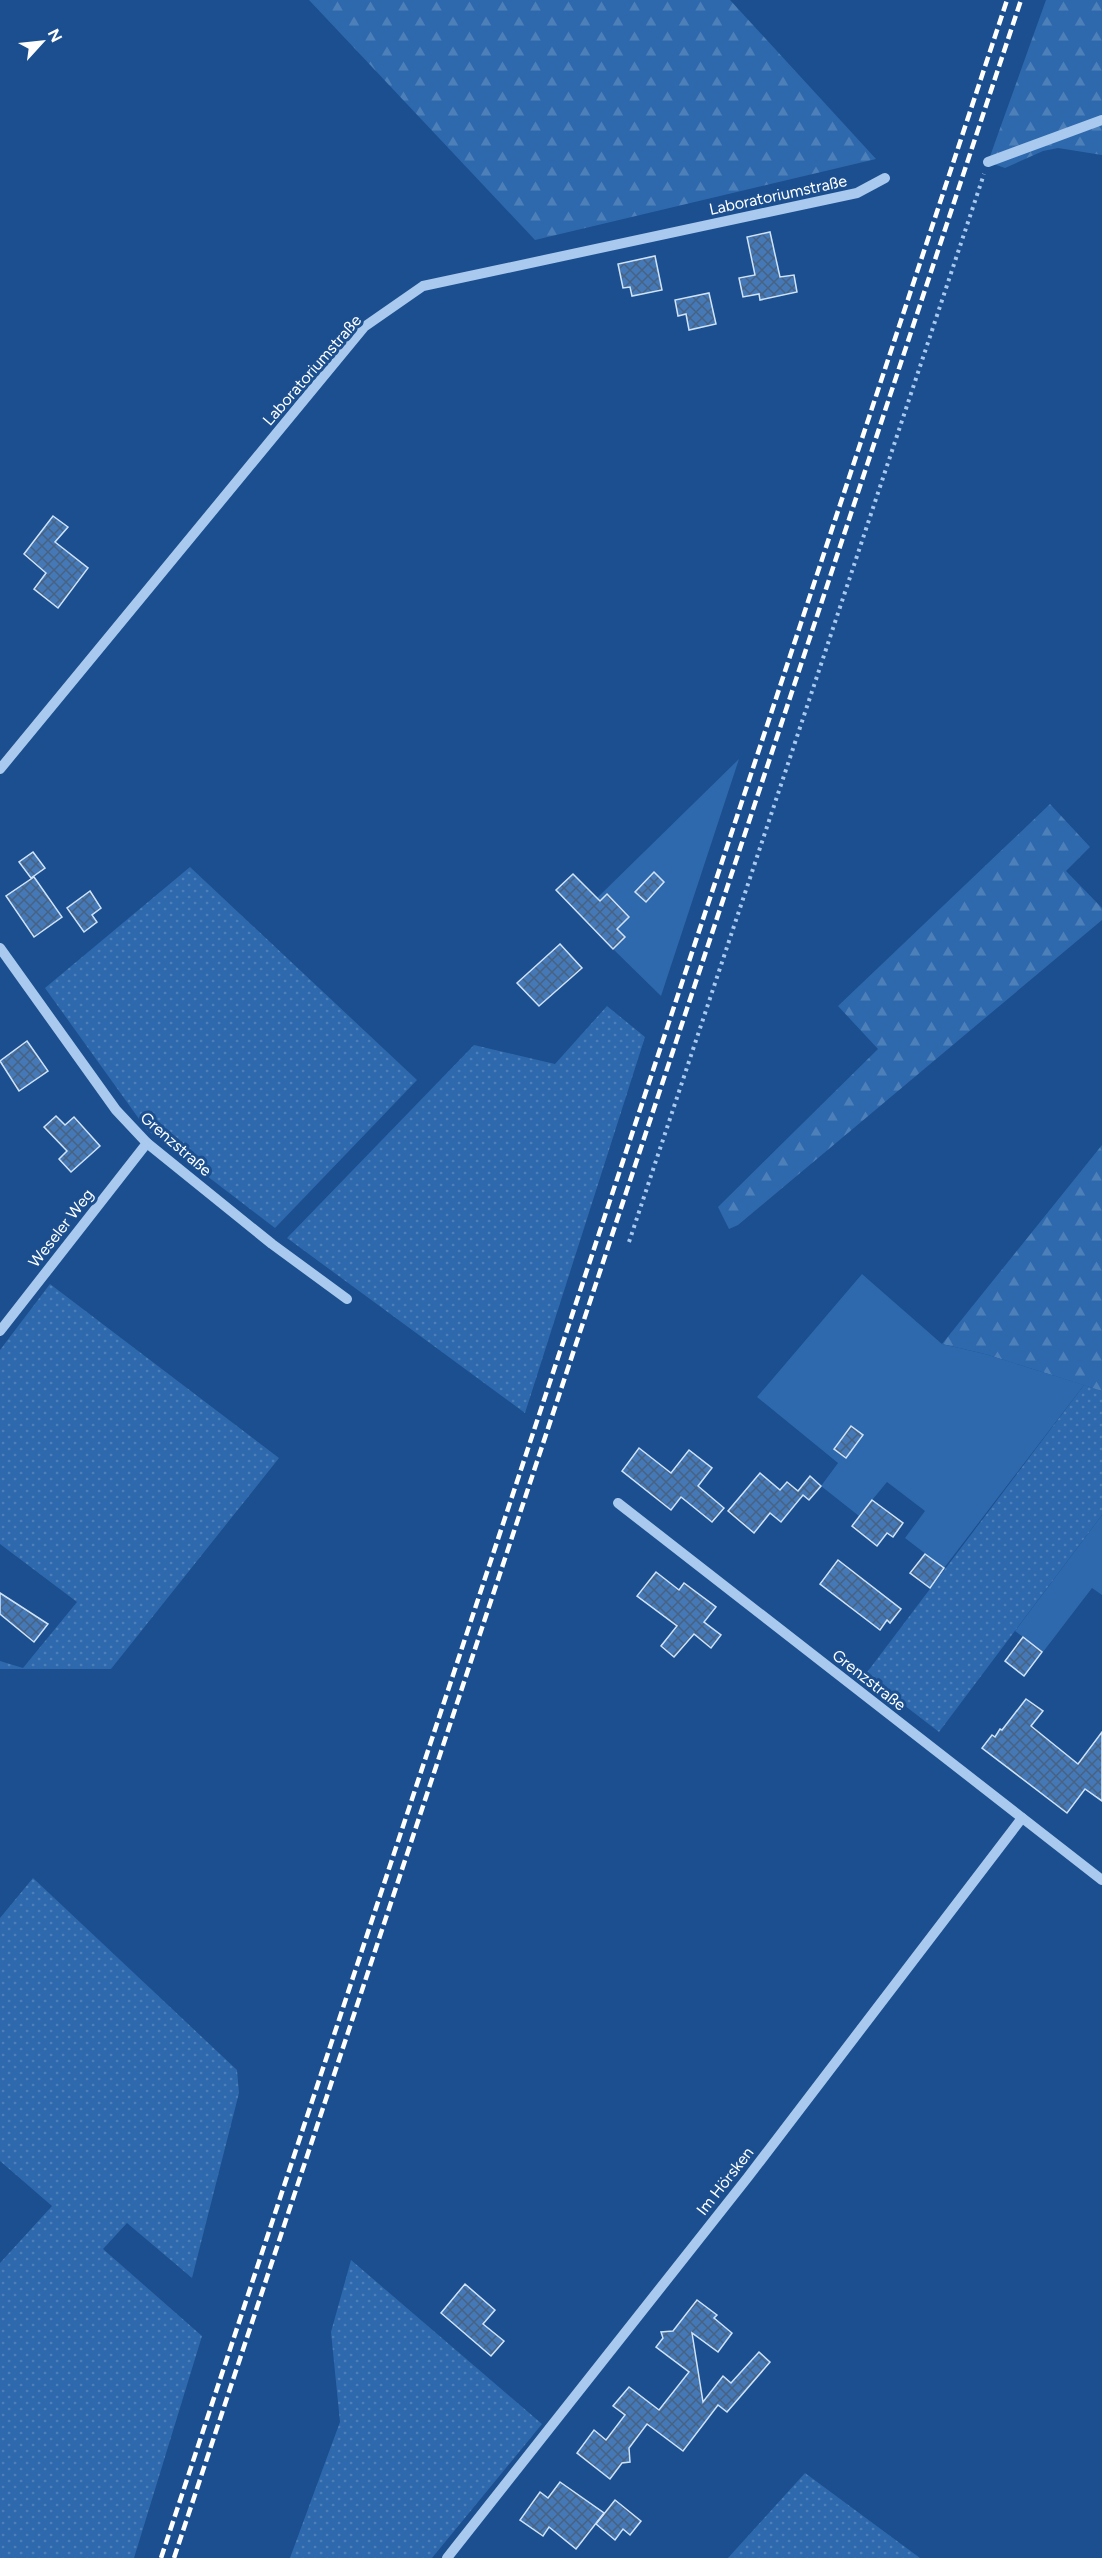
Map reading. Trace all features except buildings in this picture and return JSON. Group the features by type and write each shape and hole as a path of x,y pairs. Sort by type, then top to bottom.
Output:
{"street":[{"path":"988,162 1102,120"},
{"name":"Laboratoriumstraße","path":"0,769 364,327 423,286 857,194 885,178"},
{"name":"Grenzstraße","path":"0,948 117,1110 147,1143 272,1244 347,1299"},
{"name":"Weseler Weg","path":"0,1331 147,1143"},
{"name":"Grenzstraße","path":"618,1503 1102,1880"},
{"name":"Im Hörsken","path":"447,2558 733,2195 1022,1818"}],"path":[{"path":"629,1242 988,162"}],"green space":[{"path":"309,0 730,0 876,159 535,240"},
{"path":"1046,0 1102,0 1102,155 1058,148 1043,151 1005,168 988,162"},
{"path":"739,759 661,996 613,949 625,937 617,929 629,916 607,894 600,901 597,898"},
{"path":"1050,804 1090,847 1066,871 1102,908 1102,920 738,1225 729,1229 718,1207 878,1049 838,1006"},
{"path":"190,867 417,1080 275,1228 147,1130 45,988"},
{"path":"607,1006 645,1037 525,1413 287,1238 474,1045 555,1064"},
{"path":"1102,1145 1102,1391 985,1354 942,1344"},
{"path":"862,1274 942,1344 985,1354 1084,1385 944,1568 905,1538 925,1511 887,1482 859,1516 821,1486 838,1463 757,1397"},
{"path":"50,1284 279,1458 111,1669 0,1669 0,1661 23,1668 77,1602 0,1544 0,1350"},
{"path":"1084,1385 1102,1391 1102,1515 939,1732 865,1675"},
{"path":"1102,1515 1102,1595 1092,1588 1043,1652 1015,1631"},
{"path":"33,1878 237,2070 239,2093 192,2278 127,2223 103,2249 202,2336 134,2558 0,2558 0,2263 52,2206 0,2161 0,1918"},
{"path":"351,2260 542,2424 432,2558 290,2558 340,2422 331,2332"},
{"path":"805,2473 920,2558 728,2558"}],"railway":[{"path":"161,2558 1007,0"},
{"path":"174,2558 1021,0"}]}
